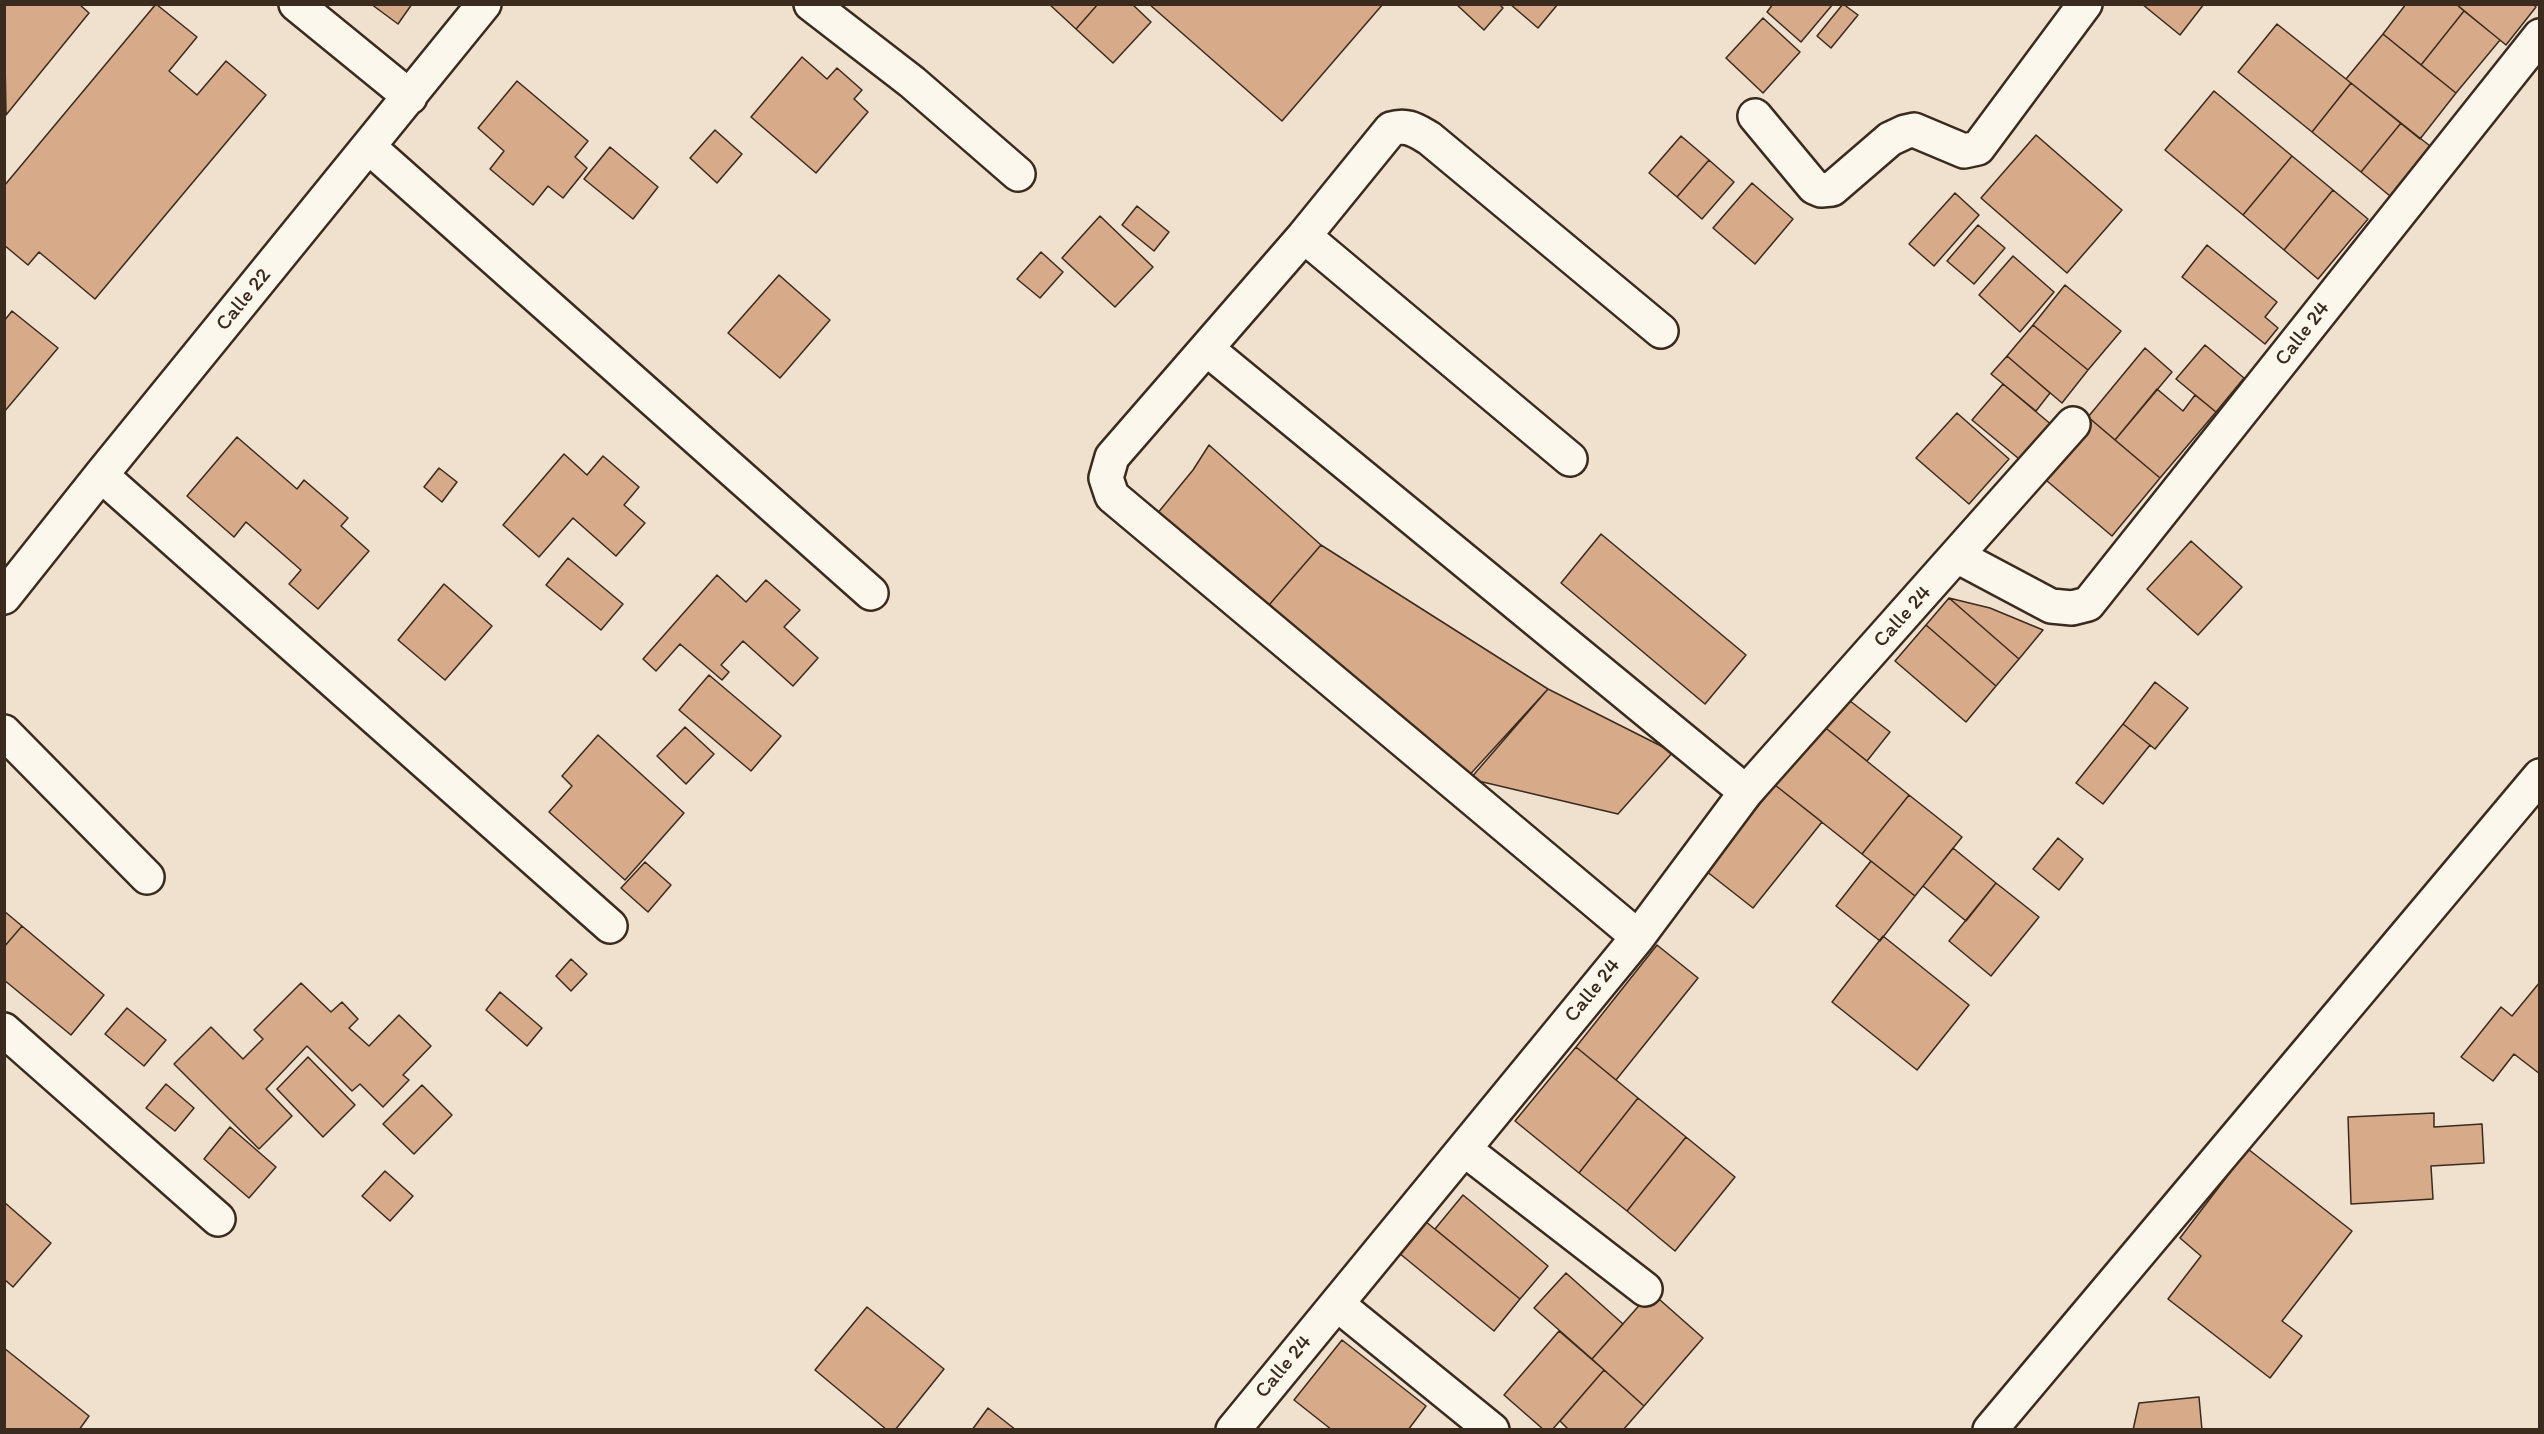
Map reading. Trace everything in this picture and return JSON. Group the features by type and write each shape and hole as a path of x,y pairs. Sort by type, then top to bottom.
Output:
{"street":[{"path":"296,4 410,97"},
{"name":"Calle 22","path":"4,597 484,4"},
{"path":"811,4 912,82 1018,174"},
{"path":"1755,116 1814,187 1821,190 1832,189 1890,139 1905,132 1914,130 1964,151 1978,148 2085,4"},
{"name":"Calle 24","path":"1957,556 2051,606 2072,608 2088,604 2540,36"},
{"path":"1638,938 1112,496 1106,478 1112,457 1304,236 1391,129 1408,126 1429,138 1661,331"},
{"path":"369,147 871,593"},
{"path":"1304,236 1570,459"},
{"path":"1207,349 1746,792"},
{"name":"Calle 24","path":"1247,1424 1336,1304 1638,938 1746,792 2073,424"},
{"path":"101,475 610,926"},
{"path":"4,732 147,877"},
{"path":"1990,1430 2540,776"},
{"path":"4,1030 218,1219"},
{"path":"1464,1149 1645,1289"},
{"path":"1336,1304 1492,1430"}],"building":[{"path":"4,4 79,4 89,13 6,115"},
{"path":"156,4 197,37 169,71 197,95 226,61 266,95 95,299 39,252 28,265 4,245 4,186"},
{"path":"371,4 412,4 398,24"},
{"path":"1049,4 1098,4 1076,29"},
{"path":"1098,4 1132,4 1151,22 1113,63 1076,29"},
{"path":"1149,4 1383,4 1282,121"},
{"path":"1456,4 1499,4 1503,8 1484,30"},
{"path":"1510,4 1558,4 1538,28"},
{"path":"1773,4 1833,4 1801,42 1767,12"},
{"path":"1843,4 1858,15 1831,48 1817,36"},
{"path":"2142,4 2204,4 2180,35"},
{"path":"2406,4 2456,4 2464,11 2421,65 2383,34"},
{"path":"2456,4 2533,4 2536,7 2506,45"},
{"path":"2464,11 2500,40 2456,93 2421,65"},
{"path":"1763,18 1800,52 1763,93 1726,58"},
{"path":"2277,24 2351,83 2312,132 2238,72"},
{"path":"2383,34 2456,93 2420,139 2346,79"},
{"path":"802,57 827,79 837,68 862,90 854,99 868,112 816,173 751,117"},
{"path":"517,81 588,141 575,157 587,168 563,198 548,186 533,205 490,169 504,151 478,128"},
{"path":"2351,83 2401,123 2361,172 2312,132"},
{"path":"2214,91 2292,156 2243,215 2165,150"},
{"path":"2401,123 2430,146 2390,196 2361,172"},
{"path":"715,130 742,154 717,183 690,158"},
{"path":"2036,135 2122,210 2067,273 1981,198"},
{"path":"1681,136 1709,160 1677,197 1649,173"},
{"path":"610,147 658,187 633,219 584,179"},
{"path":"2292,156 2333,190 2284,250 2243,215"},
{"path":"1709,160 1734,182 1702,219 1677,197"},
{"path":"1752,183 1793,219 1755,264 1713,228"},
{"path":"2333,190 2368,219 2318,279 2284,250"},
{"path":"1955,193 1979,215 1934,266 1909,244"},
{"path":"1137,206 1169,232 1154,251 1122,225"},
{"path":"1100,216 1153,267 1115,307 1062,258"},
{"path":"1978,225 2005,248 1974,284 1947,261"},
{"path":"2207,245 2277,302 2265,317 2278,328 2265,344 2182,277"},
{"path":"1041,252 1063,272 1040,298 1017,279"},
{"path":"2013,256 2054,292 2020,332 1979,295"},
{"path":"779,275 830,320 780,378 728,333"},
{"path":"2065,285 2121,331 2088,370 2033,325"},
{"path":"12,311 58,348 4,412 4,321"},
{"path":"2033,325 2088,370 2062,403 2007,356"},
{"path":"2205,345 2244,378 2216,412 2176,379"},
{"path":"2145,348 2172,372 2115,440 2088,417"},
{"path":"2007,356 2050,393 2036,411 1991,374"},
{"path":"2003,384 2053,426 2024,463 1972,420"},
{"path":"2157,389 2183,411 2195,395 2216,412 2160,478 2115,440"},
{"path":"1957,413 2009,459 1969,504 1916,458"},
{"path":"2088,417 2160,478 2112,536 2040,475"},
{"path":"237,437 297,489 304,480 348,518 341,526 369,551 318,609 289,584 301,570 246,522 234,537 187,496"},
{"path":"1209,445 1321,545 1262,613 1152,520 1193,470"},
{"path":"564,454 587,475 603,456 639,487 624,505 645,523 616,556 573,518 539,557 503,525"},
{"path":"439,468 457,482 442,502 424,487"},
{"path":"1601,534 1746,655 1705,704 1561,583"},
{"path":"2191,541 2242,587 2198,635 2147,589"},
{"path":"1321,545 1548,689 1465,780 1262,613"},
{"path":"568,558 623,604 601,630 546,585"},
{"path":"717,575 746,602 766,580 800,610 784,627 818,658 793,686 743,641 721,665 729,672 722,680 680,644 656,671 643,659"},
{"path":"444,584 492,626 445,680 398,640"},
{"path":"1949,598 2019,659 1996,686 1926,625"},
{"path":"1949,598 1990,608 2043,630 2019,659"},
{"path":"1926,625 1996,686 1966,722 1895,661"},
{"path":"709,675 781,736 751,771 679,710"},
{"path":"2155,682 2188,708 2155,749 2123,724"},
{"path":"1548,689 1673,752 1618,814 1470,779"},
{"path":"1845,697 1890,732 1867,761 1822,725"},
{"path":"2123,724 2150,745 2103,804 2076,783"},
{"path":"1822,725 1909,795 1862,854 1775,785"},
{"path":"685,727 714,754 686,784 657,756"},
{"path":"598,735 684,813 625,880 549,812 572,786 562,776"},
{"path":"1775,785 1822,822 1753,908 1706,871"},
{"path":"1909,795 1962,837 1915,896 1862,854"},
{"path":"2058,838 2083,859 2059,890 2033,869"},
{"path":"1953,848 1996,883 1966,921 1923,886"},
{"path":"1871,861 1915,896 1880,941 1836,906"},
{"path":"645,862 671,885 648,912 621,888"},
{"path":"1996,883 2039,917 1991,976 1949,941"},
{"path":"4,911 22,926 4,947"},
{"path":"22,926 104,995 71,1035 4,980 4,947"},
{"path":"1883,936 1969,1005 1917,1070 1832,1002"},
{"path":"1657,945 1698,978 1616,1080 1576,1047"},
{"path":"571,959 587,974 571,991 556,976"},
{"path":"2540,982 2540,1074 2514,1054 2493,1081 2461,1057 2501,1007 2512,1016"},
{"path":"301,983 331,1012 342,1002 358,1019 349,1028 369,1046 399,1015 431,1046 403,1075 409,1080 383,1107 360,1084 352,1091 307,1046 266,1089 292,1116 259,1149 174,1064 211,1027 243,1059 263,1039 254,1030"},
{"path":"500,992 542,1028 527,1046 486,1010"},
{"path":"127,1008 166,1040 144,1066 105,1034"},
{"path":"1576,1047 1638,1098 1579,1173 1515,1121"},
{"path":"308,1057 355,1105 323,1137 277,1089"},
{"path":"166,1084 194,1108 175,1131 146,1108"},
{"path":"422,1085 452,1115 414,1154 383,1124"},
{"path":"1638,1098 1686,1137 1627,1211 1579,1173"},
{"path":"2434,1113 2434,1127 2482,1124 2484,1163 2431,1166 2433,1199 2351,1204 2348,1117"},
{"path":"230,1127 276,1167 249,1198 204,1159"},
{"path":"1686,1137 1735,1177 1675,1251 1627,1211"},
{"path":"2248,1149 2352,1231 2282,1321 2302,1336 2270,1378 2168,1299 2201,1256 2180,1238"},
{"path":"385,1171 413,1196 390,1221 362,1196"},
{"path":"1463,1195 1548,1266 1520,1299 1435,1229"},
{"path":"4,1202 51,1243 13,1287 4,1279"},
{"path":"1425,1221 1520,1299 1494,1331 1399,1253"},
{"path":"1566,1273 1623,1324 1592,1359 1534,1308"},
{"path":"1651,1292 1703,1338 1644,1406 1592,1359"},
{"path":"867,1307 944,1369 895,1430 887,1430 815,1370"},
{"path":"1559,1331 1604,1370 1552,1430 1544,1430 1504,1395"},
{"path":"1342,1340 1426,1406 1408,1430 1332,1430 1294,1400"},
{"path":"4,1348 89,1416 79,1430 4,1430"},
{"path":"1604,1370 1644,1406 1623,1430 1569,1430 1560,1421"},
{"path":"2199,1397 2202,1430 2133,1430 2139,1403"},
{"path":"988,1408 1016,1430 972,1430"}]}
